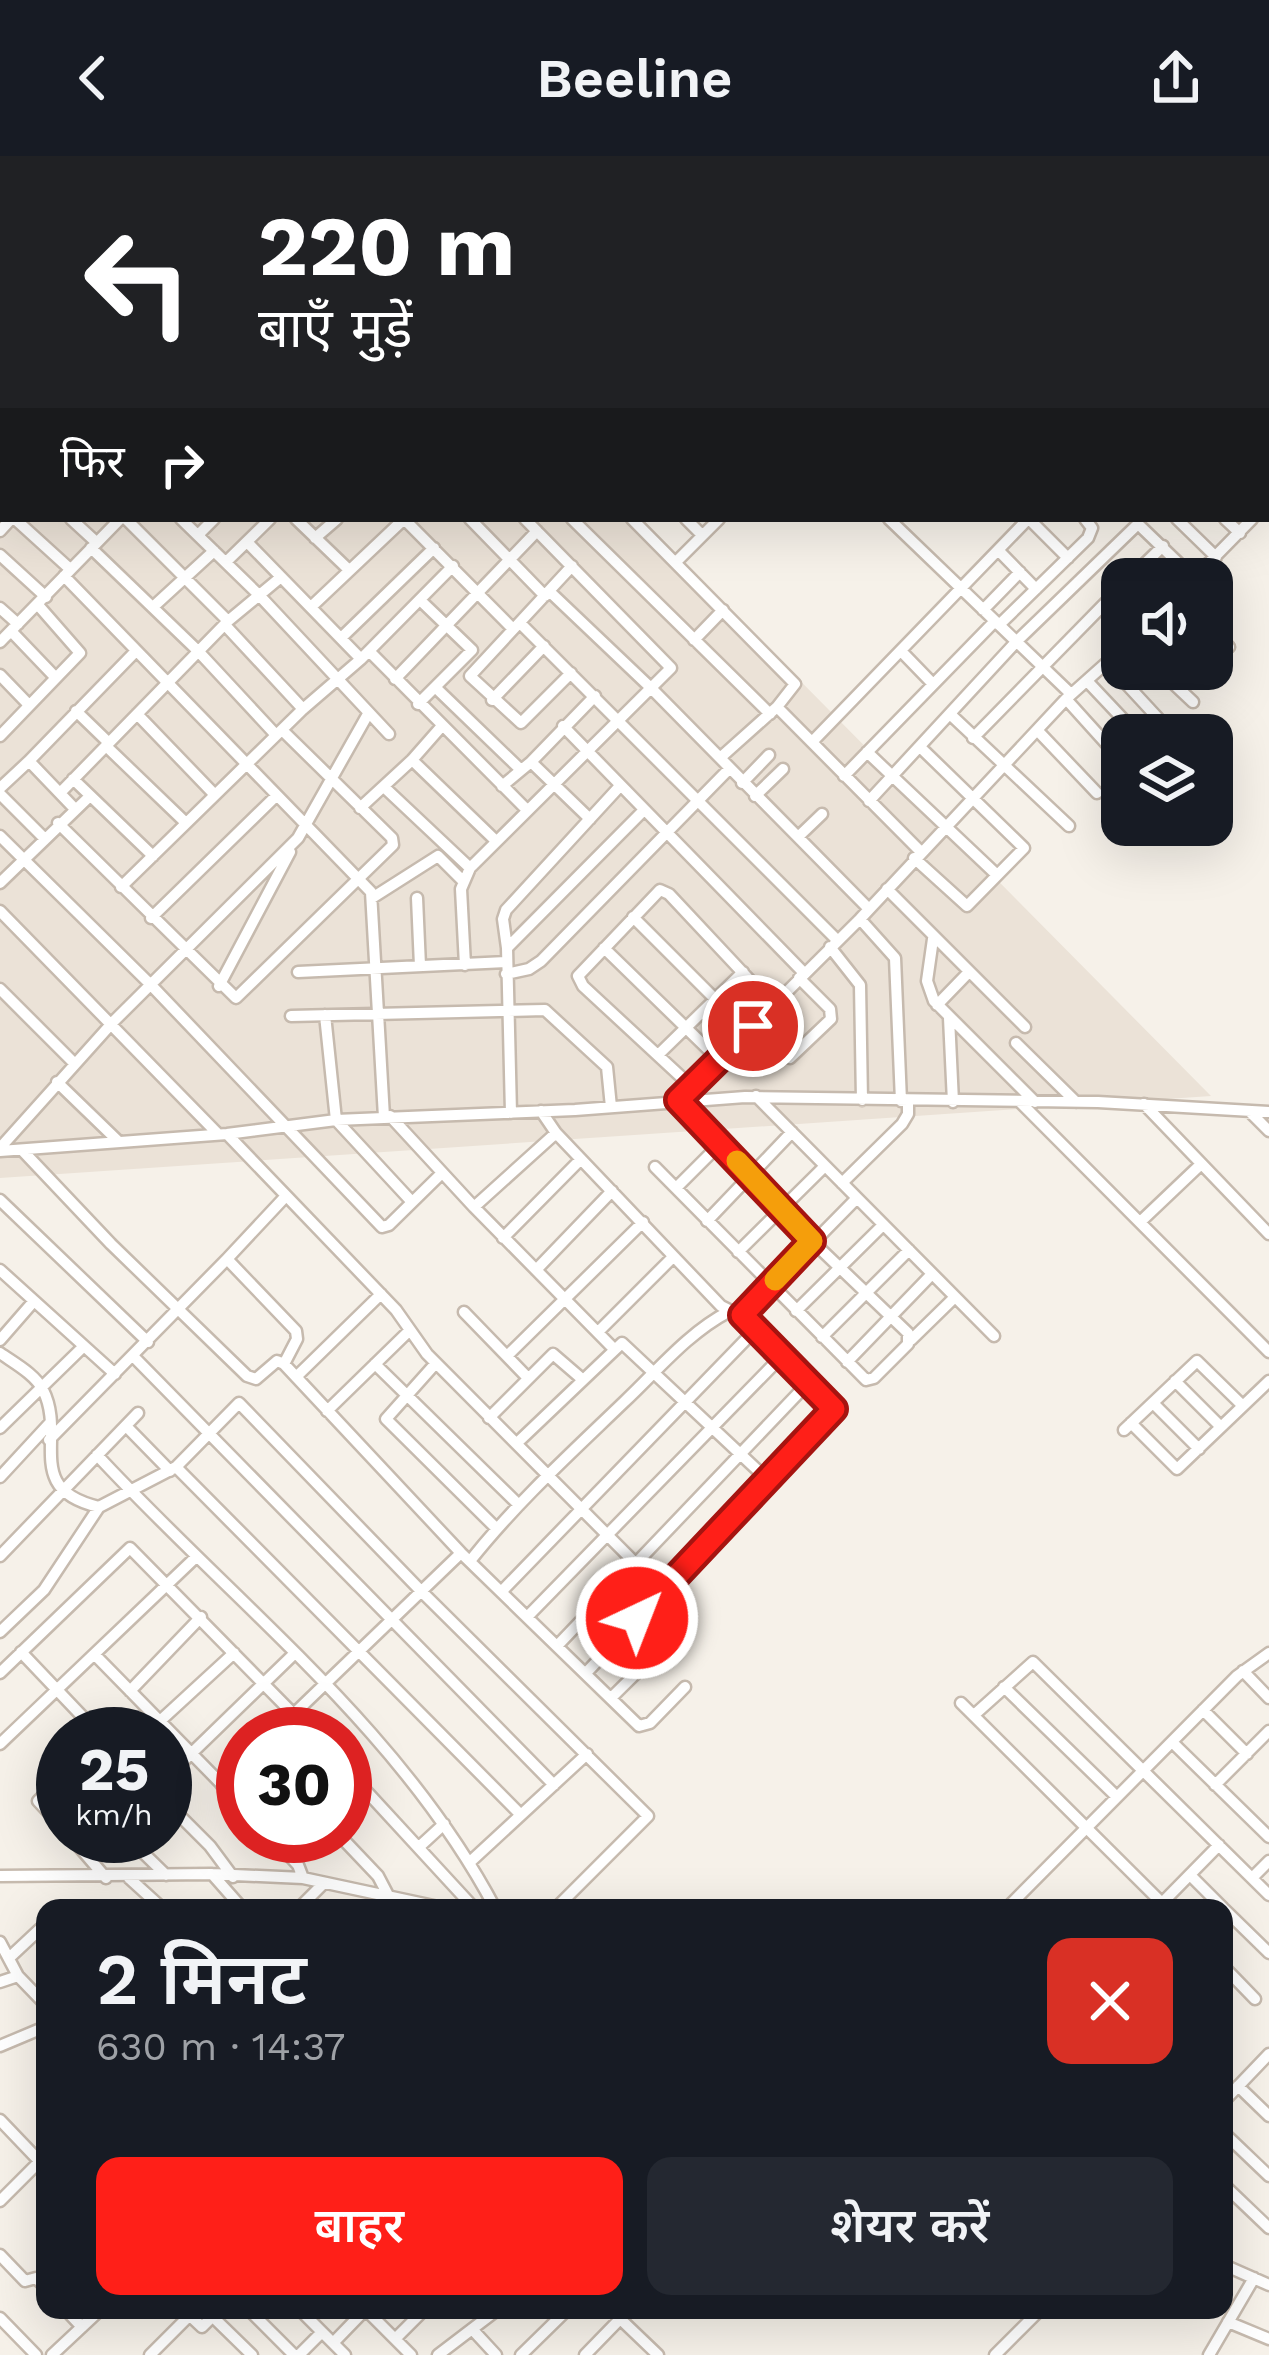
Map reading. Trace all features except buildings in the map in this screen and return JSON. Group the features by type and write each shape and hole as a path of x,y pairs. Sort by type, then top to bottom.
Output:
{"street":[{"path":"16,522 166,685 359,877 373,898 387,1117 614,1348"},
{"path":"58,823 236,998 394,842 279,733 74,522"},
{"path":"0,643 120,522"},
{"path":"126,522 185,578 303,709"},
{"path":"184,522 389,734"},
{"path":"198,535 211,522"},
{"path":"226,562 267,522"},
{"path":"299,522 348,569"},
{"path":"315,538 334,522"},
{"path":"311,607 401,522"},
{"path":"407,522 479,593 544,646 699,798 834,943 860,985 862,1100"},
{"path":"473,522 651,688 798,837 865,914 896,958 906,1119 842,1183"},
{"path":"465,965 463,881 470,868 526,808 620,722 670,665 528,522"},
{"path":"575,522 694,640 812,742 964,906 1024,848 1023,843 920,747"},
{"path":"286,949 302,972 537,965 699,798 774,710 795,684 635,522"},
{"path":"689,522 702,535"},
{"path":"676,562 716,522"},
{"path":"892,522 1041,665 1101,735"},
{"path":"812,742 1025,522"},
{"path":"1031,522 1068,558"},
{"path":"844,776 932,683 1068,558 1092,532 1087,522"},
{"path":"1181,522 1216,557 1249,522"},
{"path":"1228,522 1240,533"},
{"path":"869,800 1017,641 1138,524 1175,558"},
{"path":"395,680 536,531"},
{"path":"247,542 341,638 395,680 526,808"},
{"path":"1153,558 1163,546"},
{"path":"341,638 434,548"},
{"path":"998,550 1036,589"},
{"path":"154,607 214,551"},
{"path":"0,555 80,651 0,736"},
{"path":"121,886 453,566"},
{"path":"571,673 521,723 470,676 572,566"},
{"path":"983,610 1020,572"},
{"path":"60,793 226,623 281,577"},
{"path":"420,600 483,660"},
{"path":"973,739 1101,606"},
{"path":"0,608 56,678"},
{"path":"694,640 723,610"},
{"path":"493,700 544,646"},
{"path":"418,704 472,650"},
{"path":"901,651 932,683"},
{"path":"44,838 0,791 135,652"},
{"path":"678,1100 865,914 1069,696 1101,669"},
{"path":"0,675 29,705"},
{"path":"1088,682 1118,714"},
{"path":"436,688 590,819"},
{"path":"1132,690 1154,714"},
{"path":"1180,690 1193,702"},
{"path":"502,786 595,696"},
{"path":"76,711 185,822"},
{"path":"137,714 215,795"},
{"path":"219,986 368,714"},
{"path":"951,716 1069,826"},
{"path":"563,726 668,831 830,1009 831,1018 790,1058 753,1026"},
{"path":"360,808 441,727"},
{"path":"1037,730 1097,793"},
{"path":"867,752 997,874"},
{"path":"742,783 769,755"},
{"path":"412,760 494,840"},
{"path":"28,761 75,809"},
{"path":"755,796 783,769"},
{"path":"74,778 153,856"},
{"path":"511,1113 506,910 620,786"},
{"path":"384,787 470,868"},
{"path":"0,884 90,796"},
{"path":"151,918 275,797"},
{"path":"507,948 644,810"},
{"path":"798,837 822,814"},
{"path":"0,836 382,1227 442,1173"},
{"path":"298,838 113,1022 1,1144 22,1150 337,1120 756,1096 1144,1104 1269,1112"},
{"path":"373,898 438,856 463,881"},
{"path":"248,887 265,899"},
{"path":"887,889 1025,1028"},
{"path":"692,1087 579,980 581,971 660,890 773,1005"},
{"path":"417,898 420,966"},
{"path":"0,911 381,1294 436,1363 690,1619 611,1698"},
{"path":"634,917 715,999"},
{"path":"933,939 927,981 937,1005 1035,1102"},
{"path":"604,947 719,1060"},
{"path":"658,1055 743,972"},
{"path":"937,1005 968,973"},
{"path":"0,989 74,1064"},
{"path":"291,1016 545,1010 607,1067 611,1107"},
{"path":"703,1011 734,1045"},
{"path":"325,1015 337,1120 412,1202"},
{"path":"949,1018 953,1102"},
{"path":"1016,1043 1076,1102"},
{"path":"57,1082 119,1142"},
{"path":"756,1096 994,1336"},
{"path":"678,1100 910,1340"},
{"path":"1020,1102 1269,1352"},
{"path":"1144,1104 1269,1234"},
{"path":"541,1111 556,1133 673,1257 757,1328 834,1409 586,1672"},
{"path":"1250,1111 1269,1131"},
{"path":"707,1220 792,1132"},
{"path":"474,1207 556,1133"},
{"path":"676,1189 720,1144"},
{"path":"22,1150 247,1376 259,1376"},
{"path":"503,1238 581,1159"},
{"path":"1140,1222 1200,1165"},
{"path":"655,1166 870,1381 955,1297"},
{"path":"738,1252 825,1166"},
{"path":"536,1270 612,1191"},
{"path":"49,1440 285,1197"},
{"path":"301,1707 421,1591 496,1528 704,1325 735,1313 770,1284 857,1198"},
{"path":"0,1200 148,1342"},
{"path":"507,1357 643,1222"},
{"path":"796,1310 884,1225"},
{"path":"822,1337 909,1250"},
{"path":"598,1332 673,1257"},
{"path":"227,1259 296,1331 297,1339 284,1364"},
{"path":"0,1270 115,1374"},
{"path":"847,1362 932,1274"},
{"path":"296,1377 381,1294"},
{"path":"0,1340 34,1301"},
{"path":"464,1312 528,1378"},
{"path":"502,1591 757,1328"},
{"path":"327,1411 410,1330"},
{"path":"517,1444 622,1343 768,1480"},
{"path":"0,1428 83,1347"},
{"path":"0,1353 41,1386 50,1423 50,1470 64,1490 99,1507"},
{"path":"489,1418 556,1353 582,1379"},
{"path":"529,1616 783,1355"},
{"path":"134,1356 554,1784"},
{"path":"1243,1406 1201,1361 1128,1427 1177,1468 1198,1449 1243,1406 1269,1381"},
{"path":"0,1632 44,1590 99,1507 173,1469 274,1362 284,1364 465,1557 643,1727 685,1687"},
{"path":"436,1363 387,1414 388,1422 496,1528"},
{"path":"375,1364 519,1505"},
{"path":"557,1646 810,1381"},
{"path":"1175,1381 1221,1427"},
{"path":"239,1402 648,1816 565,1899"},
{"path":"1153,1403 1198,1449"},
{"path":"0,1556 138,1413"},
{"path":"0,1477 50,1423"},
{"path":"126,1426 521,1815"},
{"path":"97,1455 380,1741 444,1824 490,1899"},
{"path":"0,1673 129,1549 287,1707"},
{"path":"0,1744 196,1557"},
{"path":"130,1691 201,1617"},
{"path":"21,1652 71,1707"},
{"path":"175,1707 233,1652"},
{"path":"192,1751 295,1653"},
{"path":"1016,1899 1243,1671 1269,1653"},
{"path":"96,1656 146,1707"},
{"path":"974,1715 1030,1662 1037,1664 1269,1895"},
{"path":"1243,1671 1269,1698"},
{"path":"1004,1687 1117,1797"},
{"path":"962,1703 1158,1899"},
{"path":"1203,1710 1247,1754"},
{"path":"1216,1785 1269,1731"},
{"path":"1172,1742 1269,1838"},
{"path":"470,1862 586,1754"},
{"path":"192,1755 216,1779"},
{"path":"372,1797 466,1899"},
{"path":"419,1847 444,1824"},
{"path":"192,1828 233,1877"},
{"path":"1171,1899 1219,1845"},
{"path":"1252,1878 1269,1861"},
{"path":"95,1863 106,1877"},
{"path":"154,1863 166,1875"},
{"path":"296,1863 302,1878"},
{"path":"366,1863 389,1897"},
{"path":"212,1874 234,1899"},
{"path":"1190,1875 1215,1899"},
{"path":"0,1876 302,1878 398,1899"},
{"path":"129,1878 150,1897"},
{"path":"307,1899 324,1883"},
{"path":"1233,1917 1269,1954"},
{"path":"9,1958 36,1933"},
{"path":"0,1942 18,1976 36,1995"},
{"path":"0,1982 18,1976"},
{"path":"1233,1976 1255,1999"},
{"path":"0,2046 36,2031"},
{"path":"1233,2091 1269,2054"},
{"path":"1238,2086 1269,2116"},
{"path":"0,2120 36,2158"},
{"path":"1233,2142 1269,2176"},
{"path":"0,2201 36,2169"},
{"path":"1233,2194 1269,2228"},
{"path":"0,2255 25,2281 36,2278"},
{"path":"1233,2269 1264,2281 1233,2315"},
{"path":"0,2318 36,2355"},
{"path":"75,2319 82,2327"},
{"path":"52,2355 90,2319"},
{"path":"150,2355 182,2319"},
{"path":"221,2319 252,2355"},
{"path":"258,2319 296,2355 322,2332"},
{"path":"309,2319 345,2355"},
{"path":"333,2343 357,2319"},
{"path":"375,2319 411,2355"},
{"path":"395,2339 415,2319"},
{"path":"438,2355 486,2319"},
{"path":"521,2355 559,2319"},
{"path":"585,2355 611,2319"},
{"path":"620,2319 651,2353"},
{"path":"995,2355 1031,2319"},
{"path":"1209,2355 1228,2321 1269,2340 1260,2355"},
{"path":"472,2330 496,2355"}],"shaded area":[{"path":"0,522 643,522 1211,1096 0,1178"}],"slow traffic":[{"path":"737,1161 812,1241 775,1280"}],"route":[{"path":"637,1618 834,1409 742,1315 812,1241 678,1100 753,1026"}]}
